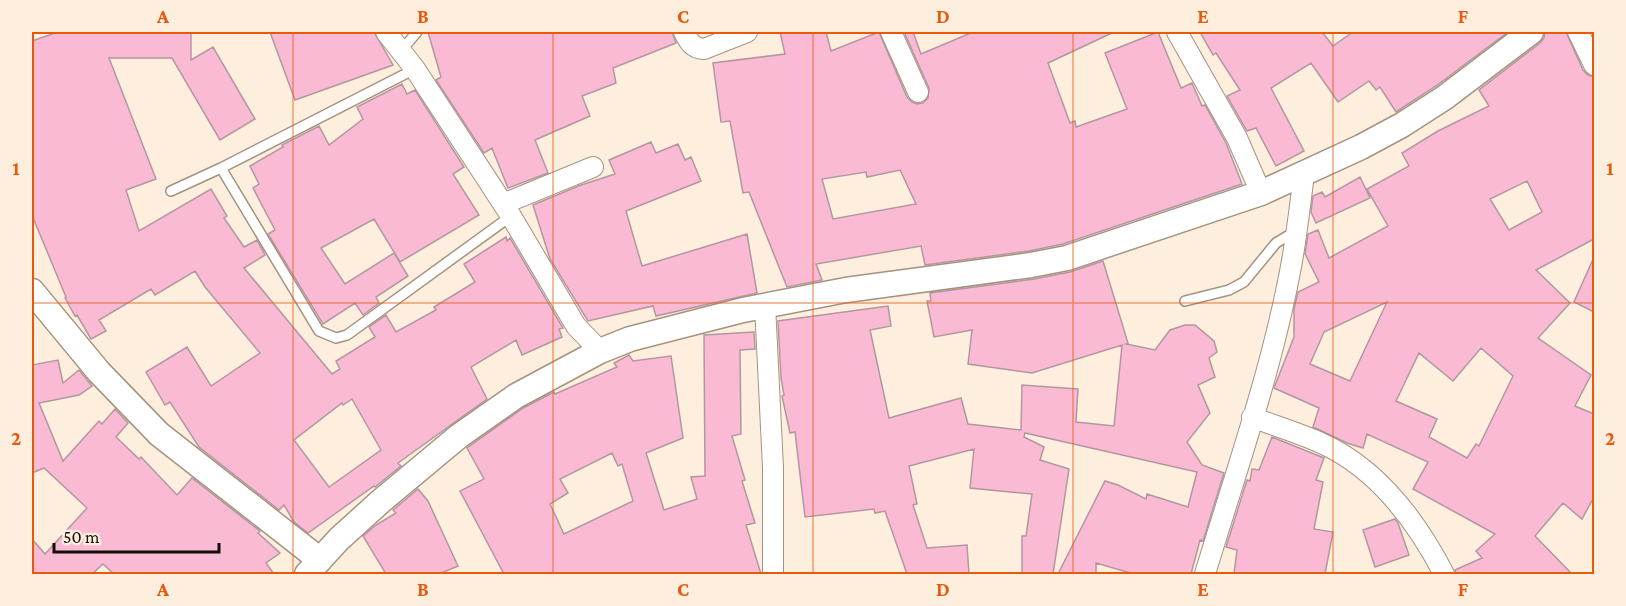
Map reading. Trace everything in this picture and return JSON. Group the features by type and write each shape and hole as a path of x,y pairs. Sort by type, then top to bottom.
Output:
{"street":[{"path":"386,32 414,69 507,210 576,326 600,351"},
{"path":"684,32 689,43 697,49 704,49 747,32"},
{"path":"891,32 918,92"},
{"path":"1177,32 1237,138 1262,193"},
{"path":"32,291 99,372 159,434 313,567 381,501 459,436 516,396 600,351 630,339 765,306 846,290 1067,258 1262,193 1304,175 1402,125 1444,98 1531,32"},
{"path":"1578,32 1594,65"},
{"path":"507,210 593,167"},
{"path":"1205,574 1278,323 1292,262 1304,175"},
{"path":"765,306 773,468 773,574"},
{"path":"1252,417 1322,443 1358,464 1398,504 1426,540 1444,574"}],"lane":[{"path":"401,51 417,32"},
{"path":"171,190 221,168 414,69"},
{"path":"221,168 319,331 336,338 346,335 507,210"},
{"path":"1185,301 1229,290 1244,282 1276,243 1296,231"}],"building":[{"path":"58,32 191,32 191,60 213,47 255,119 220,140 172,58 109,58 156,179 126,190 139,231 211,189 227,216 224,218 244,247 257,240 265,255 244,268 332,374 340,369 336,361 375,337 369,327 386,315 396,332 436,310 434,307 475,282 464,264 506,237 507,241 510,238 563,328 559,329 562,337 522,355 516,340 471,367 487,399 398,463 401,466 375,487 308,533 294,522 284,505 279,510 199,447 170,402 165,405 146,372 187,347 211,386 260,353 205,287 195,271 155,295 151,289 99,320 106,331 91,339 77,315 75,316 65,298 32,210 32,41","holes":["352,399 381,450 329,487 294,440 342,403 343,405"]},
{"path":"270,32 374,32 393,65 295,100"},
{"path":"428,32 672,32 676,43 613,68 616,83 582,96 590,116 535,140 548,173 508,188 492,148 484,153 436,80 441,77"},
{"path":"780,32 826,32 831,51 879,32 907,97 917,104 923,103 928,98 929,88 904,32 913,32 921,54 973,32 1114,32 1048,63 1070,123 1075,121 1076,127 1127,109 1105,53 1158,32 1181,88 1192,83 1202,106 1205,105 1226,143 1242,184 1063,244 1029,251 925,265 921,246 816,264 822,280 787,287 749,192 743,193 730,121 721,122 713,63 785,54","holes":["900,170 916,204 833,219 822,179 866,172 867,177"]},
{"path":"1200,32 1322,32 1333,46 1353,32 1508,32 1436,86 1396,112 1380,87 1376,90 1369,81 1338,102 1311,63 1271,88 1304,151 1276,166 1256,128 1247,131 1227,96 1240,90 1216,53 1213,55"},
{"path":"1545,32 1566,32 1583,70 1594,77 1594,239 1536,270 1570,303 1538,338 1591,375 1575,406 1594,414 1594,497 1582,519 1563,503 1535,536 1572,574 1456,574 1455,570 1482,558 1476,551 1495,534 1413,489 1428,462 1367,434 1363,448 1313,427 1319,408 1274,388 1294,337 1294,309 1298,292 1319,282 1305,254 1308,234 1318,230 1329,258 1388,226 1367,189 1409,166 1402,153 1438,131 1489,106 1479,90 1544,38","holes":["1527,181 1542,212 1509,230 1490,199","1387,302 1350,381 1310,364 1324,332","1481,348 1513,376 1479,446 1476,444 1467,458 1429,437 1437,419 1396,401 1419,353 1453,381"]},
{"path":"402,84 407,94 415,90 464,167 453,174 479,215 400,262 374,219 321,248 345,284 394,253 408,276 376,297 379,303 363,315 355,303 323,324 268,234 275,230 253,188 259,184 250,166 283,147 282,145 319,126 329,145 363,119 357,107"},
{"path":"651,142 656,153 678,144 685,160 691,157 701,181 626,211 642,266 747,234 757,293 656,316 653,306 588,321 550,259 533,205 615,174 609,160"},
{"path":"1360,177 1370,198 1316,223 1311,212 1313,196 1322,192 1325,197"},
{"path":"1594,257 1594,312 1574,302"},
{"path":"1103,261 1128,343 1126,344 1155,350 1170,330 1185,325 1195,325 1214,341 1217,352 1209,358 1215,377 1198,385 1210,413 1187,442 1202,465 1224,473 1203,541 1200,540 1191,574 1134,574 1096,563 1096,574 1058,574 1105,481 1146,499 1147,494 1188,507 1197,472 1025,433 1024,437 1044,447 1040,460 1069,469 1053,574 1022,574 1022,536 1026,536 1032,494 970,488 974,449 909,466 917,504 913,505 927,548 967,545 969,574 907,574 885,511 875,513 874,509 805,517 795,432 790,433 782,396 784,395 778,321 888,306 891,326 870,330 889,418 961,398 968,424 1021,430 1022,385 1078,389 1076,422 1114,426 1122,345 1032,373 968,364 972,330 934,337 927,301 931,301 930,293 1034,279 1070,272"},
{"path":"754,332 755,349 740,350 741,434 732,436 745,480 742,481 755,523 746,525 761,574 504,574 460,491 484,479 467,448 523,408 554,392 555,394 617,367 614,363 629,355 633,361 671,356 683,438 646,453 664,510 697,499 691,477 705,476 704,335","holes":["612,453 618,466 622,464 633,501 564,534 550,504 568,493 560,479"]},
{"path":"58,360 63,383 79,370 92,386 79,395 39,403 63,461 99,421 102,424 115,409 128,423 116,437 139,459 141,457 177,495 192,478 260,531 258,533 280,553 266,563 274,574 114,574 103,564 92,574 32,574 32,539 45,554 87,508 44,468 32,473 32,365"},
{"path":"1272,437 1324,458 1316,480 1323,482 1314,529 1333,532 1325,574 1234,574 1237,550 1226,547 1247,480 1250,481 1252,469 1259,470"},
{"path":"418,489 428,501 458,566 439,574 386,574 363,536 396,513 393,510"},
{"path":"1395,519 1409,555 1375,567 1363,530"}]}
